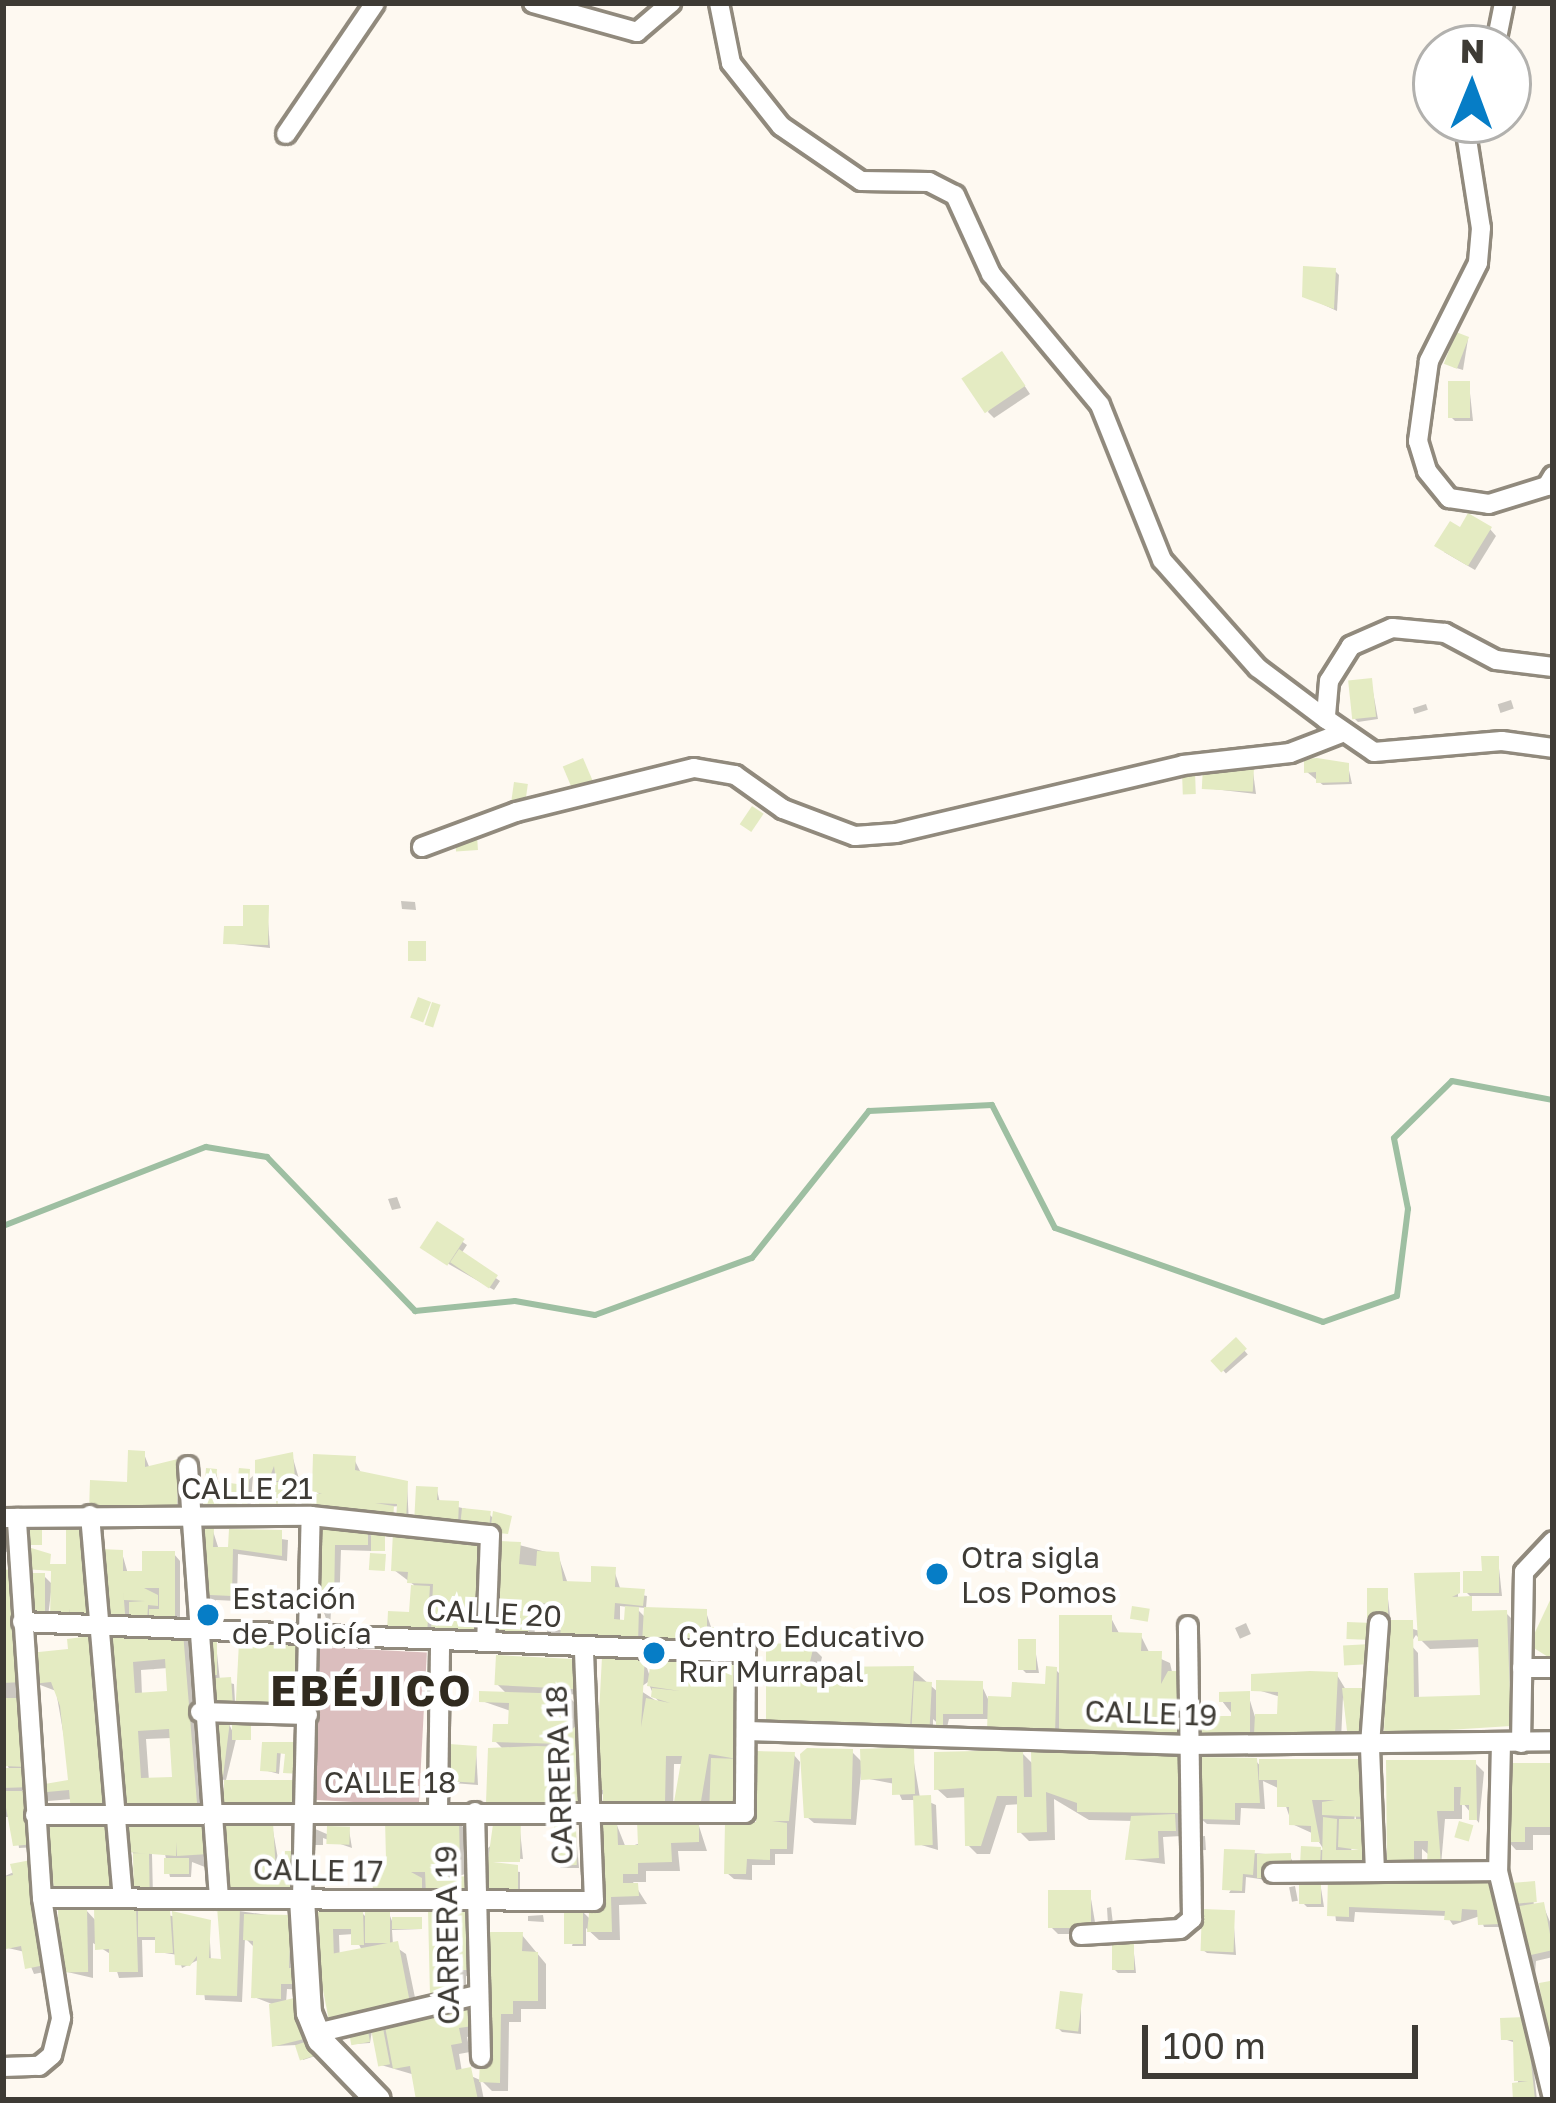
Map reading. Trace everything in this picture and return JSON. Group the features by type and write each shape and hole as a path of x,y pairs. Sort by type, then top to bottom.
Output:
{"main road":[{"path":"302,1899 302,1979 317,2033 378,2100"}],"street":[{"path":"286,134 375,3"},
{"path":"533,3 637,32 671,3"},
{"path":"719,3 731,63 781,126 861,181 929,182 955,195 991,274 1100,405 1162,560 1258,668 1333,727 1374,752 1502,741 1553,748"},
{"path":"1466,144 1478,263 1429,361 1418,441 1427,471 1449,498 1489,504 1547,486 1553,476"},
{"path":"1333,727 1330,681 1351,646 1392,628 1444,633 1496,660 1553,667"},
{"path":"422,847 516,812 694,768 735,775 783,809 855,836 896,833 1183,765 1290,753 1333,727"},
{"path":"188,1466 207,1812 219,1899"},
{"path":"90,1515 123,1898"},
{"path":"302,1899 311,1516"},
{"name":"CALLE 21","path":"10,1518 311,1516 490,1534 486,1642"},
{"path":"3,2067 39,2066 52,2055 62,2018 42,1898 10,1518"},
{"path":"1553,1540 1536,1550 1521,1590 1522,1668 1498,1871 1553,2099"},
{"name":"CALLE 20","path":"22,1622 746,1653 747,1731"},
{"path":"1375,1872 1370,1745 1378,1623"},
{"path":"1081,1935 1180,1929 1192,1919 1188,1626"},
{"name":"CARRERA 19","path":"437,1812 440,1640"},
{"name":"CARRERA 18","path":"584,1647 594,1900"},
{"path":"1522,1668 1553,1668"},
{"path":"200,1712 308,1715"},
{"name":"CALLE 18","path":"35,1815 745,1813 747,1731"},
{"name":"CALLE 19","path":"747,1731 1190,1745 1553,1742"},
{"name":"CARRERA 19","path":"475,1812 481,2057"},
{"path":"1273,1873 1498,1871"},
{"name":"CALLE 17","path":"42,1898 594,1900"},
{"path":"317,2033 477,1995"}],"shaded area":[{"path":"320,1647 427,1653 419,1805 312,1800"}],"building":[{"path":"1303,266 1336,268 1334,309 1302,297"},
{"path":"1456,332 1469,337 1457,369 1444,364"},
{"path":"1002,351 1025,386 985,413 961,378"},
{"path":"1448,381 1470,381 1470,418 1448,418"},
{"path":"1468,513 1492,527 1468,566 1434,546 1450,521 1460,527"},
{"path":"1372,678 1376,717 1352,719 1348,681"},
{"path":"583,758 595,786 574,794 563,767"},
{"path":"1304,759 1349,763 1349,782 1316,783 1316,772 1304,773"},
{"path":"1203,766 1254,769 1253,792 1202,789"},
{"path":"1182,771 1195,771 1196,794 1183,794"},
{"path":"514,782 528,784 525,806 511,804"},
{"path":"752,806 764,814 751,832 740,824"},
{"path":"477,836 478,850 456,852 455,838"},
{"path":"243,905 269,905 268,945 223,944 224,926 243,926"},
{"path":"408,941 426,941 426,961 408,961"},
{"path":"418,997 431,1002 423,1023 410,1018"},
{"path":"432,1002 441,1005 433,1028 425,1025"},
{"path":"437,1221 465,1239 447,1266 420,1248"},
{"path":"459,1249 498,1275 489,1289 450,1262"},
{"path":"1236,1337 1247,1349 1221,1373 1210,1361"},
{"path":"128,1450 145,1451 145,1467 178,1459 177,1514 89,1512 90,1480 127,1482"},
{"path":"293,1452 295,1479 276,1481 274,1466 268,1482 298,1482 298,1511 255,1511 255,1460"},
{"path":"313,1454 356,1456 355,1470 408,1481 406,1522 396,1522 397,1504 375,1503 394,1506 393,1519 301,1515 301,1493 322,1494 312,1491"},
{"path":"206,1468 217,1469 216,1481 237,1484 239,1468 250,1469 247,1510 203,1505"},
{"path":"416,1486 438,1487 437,1500 459,1501 458,1526 414,1524"},
{"path":"462,1508 491,1511 489,1530 460,1527"},
{"path":"493,1511 512,1516 508,1534 490,1532"},
{"path":"26,1524 42,1524 42,1545 26,1545"},
{"path":"66,1525 90,1525 93,1623 70,1623 70,1609 68,1622 50,1621 51,1571 27,1569 28,1547 51,1554 50,1564 66,1564"},
{"path":"201,1527 214,1528 213,1547 228,1547 229,1529 282,1530 282,1556 233,1549 232,1596 210,1595 210,1620 198,1619"},
{"path":"320,1528 368,1529 368,1545 335,1545 334,1605 318,1605"},
{"path":"371,1531 385,1531 385,1551 371,1551"},
{"path":"393,1532 486,1540 483,1636 431,1633 433,1584 407,1583 408,1572 391,1571"},
{"path":"500,1541 521,1542 519,1564 536,1566 537,1551 559,1552 563,1581 591,1582 591,1566 616,1567 615,1587 645,1589 643,1606 615,1603 614,1619 624,1620 625,1606 639,1607 638,1645 560,1641 562,1604 530,1603 528,1641 496,1640"},
{"path":"100,1549 123,1550 123,1571 142,1571 142,1551 175,1551 175,1626 149,1626 149,1609 159,1609 159,1588 144,1588 158,1595 158,1606 148,1605 147,1624 129,1623 129,1602 145,1601 124,1600 123,1588 126,1626 100,1624"},
{"path":"370,1553 386,1554 385,1571 369,1570"},
{"path":"1481,1556 1499,1556 1499,1593 1463,1593 1463,1571 1482,1571"},
{"path":"15,1569 23,1682 3,1683 3,1570"},
{"path":"1460,1572 1460,1593 1452,1597 1472,1596 1472,1611 1507,1610 1511,1726 1384,1734 1387,1620 1413,1620 1414,1697 1480,1695 1478,1639 1418,1641 1414,1573"},
{"path":"25,1573 45,1573 45,1622 25,1622"},
{"path":"411,1585 430,1586 427,1635 387,1632 388,1611 409,1612"},
{"path":"1367,1588 1388,1588 1388,1618 1367,1618"},
{"path":"1553,1594 1553,1660 1529,1645"},
{"path":"1132,1606 1150,1609 1148,1622 1130,1619"},
{"path":"644,1607 707,1609 707,1627 725,1627 724,1648 642,1644"},
{"path":"1059,1615 1112,1615 1112,1632 1142,1633 1141,1651 1162,1651 1161,1684 1168,1671 1184,1671 1180,1738 1059,1734"},
{"path":"1347,1622 1373,1623 1372,1640 1346,1639"},
{"path":"726,1631 756,1632 755,1651 725,1650"},
{"path":"183,1632 197,1803 123,1808 110,1638","holes":["165,1659 167,1691 135,1693 133,1662","169,1729 172,1777 141,1778 138,1731"]},
{"path":"91,1636 110,1808 71,1812 69,1790 36,1793 39,1785 68,1780 60,1706 51,1682 32,1684 29,1653 68,1649 67,1639"},
{"path":"1018,1639 1036,1639 1036,1670 1018,1670"},
{"path":"201,1641 217,1641 217,1675 201,1675"},
{"path":"239,1642 304,1645 301,1709 236,1706"},
{"path":"766,1643 814,1645 805,1683 824,1684 826,1667 914,1666 910,1728 766,1720"},
{"path":"1371,1644 1372,1664 1344,1665 1343,1645"},
{"path":"496,1655 579,1659 577,1689 494,1685"},
{"path":"652,1655 719,1666 721,1656 740,1656 737,1759 709,1754 700,1807 674,1802 682,1756 666,1756 665,1803 603,1801 603,1790 595,1789 602,1657 645,1656 641,1727 646,1698 670,1703 651,1697 652,1688 680,1691 647,1686"},
{"path":"1046,1666 1057,1667 1055,1734 987,1732 988,1696 1011,1697 1012,1682 1045,1684"},
{"path":"1338,1672 1335,1735 1254,1734 1255,1714 1277,1714 1278,1692 1251,1691 1251,1674"},
{"path":"231,1677 233,1703 207,1705 205,1679"},
{"path":"936,1680 983,1681 983,1714 943,1714 943,1725 936,1726"},
{"path":"914,1681 932,1682 930,1727 912,1726"},
{"path":"1342,1688 1369,1688 1370,1731 1347,1731"},
{"path":"479,1691 570,1694 569,1732 583,1720 586,1805 562,1804 564,1744 492,1742 493,1724 508,1724 509,1703 479,1702"},
{"path":"1250,1691 1250,1738 1200,1738 1199,1716 1231,1716 1231,1702 1219,1702 1219,1692"},
{"path":"3,1698 23,1698 26,1767 3,1766"},
{"path":"209,1720 230,1721 223,1777 207,1777"},
{"path":"232,1721 251,1721 251,1740 232,1740"},
{"path":"262,1742 301,1742 301,1774 283,1773 285,1754 277,1753 276,1772 260,1771"},
{"path":"449,1744 477,1746 474,1783 446,1781"},
{"path":"562,1747 559,1806 486,1803 488,1748"},
{"path":"914,1747 915,1794 892,1795 892,1778 861,1780 860,1749"},
{"path":"807,1748 853,1749 851,1819 804,1818 800,1754"},
{"path":"1023,1750 1024,1797 1032,1797 1031,1752 1178,1755 1179,1813 1077,1812 1077,1803 1046,1792 1047,1832 1017,1833 1017,1796 997,1796 981,1846 965,1846 964,1788 934,1790 934,1752"},
{"path":"756,1751 795,1752 789,1821 772,1821 787,1823 787,1849 770,1849 770,1860 747,1859 746,1874 724,1874 725,1822 756,1822"},
{"path":"1199,1757 1257,1758 1260,1803 1235,1803 1235,1820 1197,1819"},
{"path":"711,1758 735,1759 733,1802 709,1801"},
{"path":"1259,1759 1366,1759 1366,1817 1322,1815 1322,1802 1335,1800 1312,1800 1320,1842 1311,1842 1311,1826 1289,1825 1289,1807 1277,1807 1277,1780 1259,1780"},
{"path":"1386,1760 1476,1760 1477,1820 1469,1820 1469,1805 1460,1805 1461,1787 1454,1787 1454,1811 1437,1811 1441,1865 1427,1865 1428,1841 1414,1841 1414,1866 1387,1866"},
{"path":"1503,1763 1553,1763 1553,1827 1525,1827 1525,1842 1504,1842"},
{"path":"3,1768 28,1768 31,1787 3,1788"},
{"path":"224,1780 305,1780 305,1807 224,1807"},
{"path":"3,1791 27,1791 35,1844 13,1846"},
{"path":"931,1795 933,1845 915,1846 913,1796"},
{"path":"1175,1814 1176,1831 1158,1831 1159,1858 1125,1860 1131,1816"},
{"path":"494,1817 521,1818 520,1862 493,1862 518,1865 518,1896 483,1896"},
{"path":"1323,1817 1337,1819 1336,1850 1359,1850 1338,1847 1339,1819 1367,1819 1366,1863 1322,1862"},
{"path":"459,1819 460,1865 442,1865 442,1877 476,1876 476,1895 426,1896 425,1872 411,1872 422,1878 422,1895 373,1896 372,1859 386,1859 385,1820"},
{"path":"107,1820 114,1891 55,1897 47,1826"},
{"path":"554,1820 576,1820 577,1865 555,1865"},
{"path":"617,1820 618,1845 638,1845 637,1821 699,1820 699,1842 671,1843 672,1862 638,1863 638,1874 623,1874 623,1883 638,1883 639,1896 611,1897 612,1932 587,1932 599,1821"},
{"path":"126,1821 206,1823 209,1854 177,1856 177,1842 176,1856 127,1852"},
{"path":"1459,1821 1473,1825 1469,1841 1454,1837"},
{"path":"273,1822 276,1873 285,1873 285,1851 301,1851 298,1892 220,1895 216,1824"},
{"path":"327,1826 350,1827 349,1845 326,1844"},
{"path":"1301,1846 1321,1847 1320,1866 1300,1865"},
{"path":"1224,1849 1255,1850 1253,1875 1243,1874 1242,1891 1222,1890"},
{"path":"133,1853 149,1853 150,1895 134,1895"},
{"path":"1291,1853 1291,1863 1270,1862 1270,1878 1257,1878 1257,1854"},
{"path":"164,1858 189,1858 189,1874 164,1874"},
{"path":"31,1860 50,1964 25,1969 21,1946 6,1949 3,1877 13,1875 10,1864"},
{"path":"1328,1877 1497,1877 1500,1924 1478,1925 1477,1910 1462,1909 1461,1921 1444,1920 1445,1911 1349,1907 1349,1917 1327,1916"},
{"path":"1299,1879 1321,1879 1321,1904 1299,1904"},
{"path":"1535,1881 1537,1902 1514,1904 1512,1883"},
{"path":"1048,1890 1091,1890 1091,1928 1048,1928"},
{"path":"1544,1902 1553,1950 1531,1955 1534,1969 1525,1970 1513,1907"},
{"path":"136,1906 138,1972 109,1972 109,1949 95,1950 94,1908"},
{"path":"87,1907 88,1972 59,1972 58,1908"},
{"path":"217,1907 240,1908 237,1996 196,1995 197,1956 190,1966 175,1965 172,1911 211,1920 209,1958 221,1959"},
{"path":"365,1908 390,1908 390,1943 365,1943"},
{"path":"564,1908 583,1908 583,1944 564,1944"},
{"path":"470,1909 471,1970 460,1970 461,1995 430,1996 428,1910"},
{"path":"1202,1909 1235,1910 1234,1952 1201,1951"},
{"path":"138,1910 170,1910 173,1953 155,1953 155,1937 138,1937"},
{"path":"363,1910 364,1945 351,1945 351,1929 333,1929 334,1959 309,1960 307,1912"},
{"path":"244,1914 291,1915 289,1968 300,1968 299,1984 281,1984 281,1999 251,1998 253,1941 243,1940"},
{"path":"392,1917 422,1917 422,1929 392,1929"},
{"path":"486,1932 523,1932 522,1951 538,1952 538,2001 513,2001 513,2014 501,2014 500,2083 479,2082"},
{"path":"398,1941 411,2007 329,2023 317,1957"},
{"path":"1112,1941 1134,1941 1134,1970 1112,1970"},
{"path":"1550,1981 1553,2003 1550,2063 1539,1983"},
{"path":"1060,1991 1083,1994 1078,2032 1055,2029"},
{"path":"294,1998 304,2039 272,2047 269,2004"},
{"path":"469,2003 473,2026 459,2028 462,2043 451,2045 456,2070 471,2067 478,2100 416,2100 410,2066 393,2069 384,2021"},
{"path":"1526,2017 1535,2099 1513,2100 1512,2083 1528,2081 1514,2081 1513,2040 1501,2040 1500,2018"},
{"path":"382,2023 390,2064 378,2067 370,2025"},
{"path":"367,2026 370,2042 351,2045 348,2030"},
{"path":"314,2039 319,2054 300,2060 295,2045"}],"waterway":[{"path":"3,1226 206,1147 267,1157 415,1311 515,1301 595,1315 752,1258 869,1111 992,1105 1055,1228 1323,1322 1397,1296 1408,1209 1394,1138 1452,1081 1553,1100"}],"place":[{"name":"Otra sigla Los Pomos","path":"937,1574"},
{"name":"Estación de Policía","path":"208,1615"},
{"name":"Centro Educativo Rur Murrapal","path":"654,1653"}],"district":[{"name":"EBÉJICO","path":"372,1690"}]}
